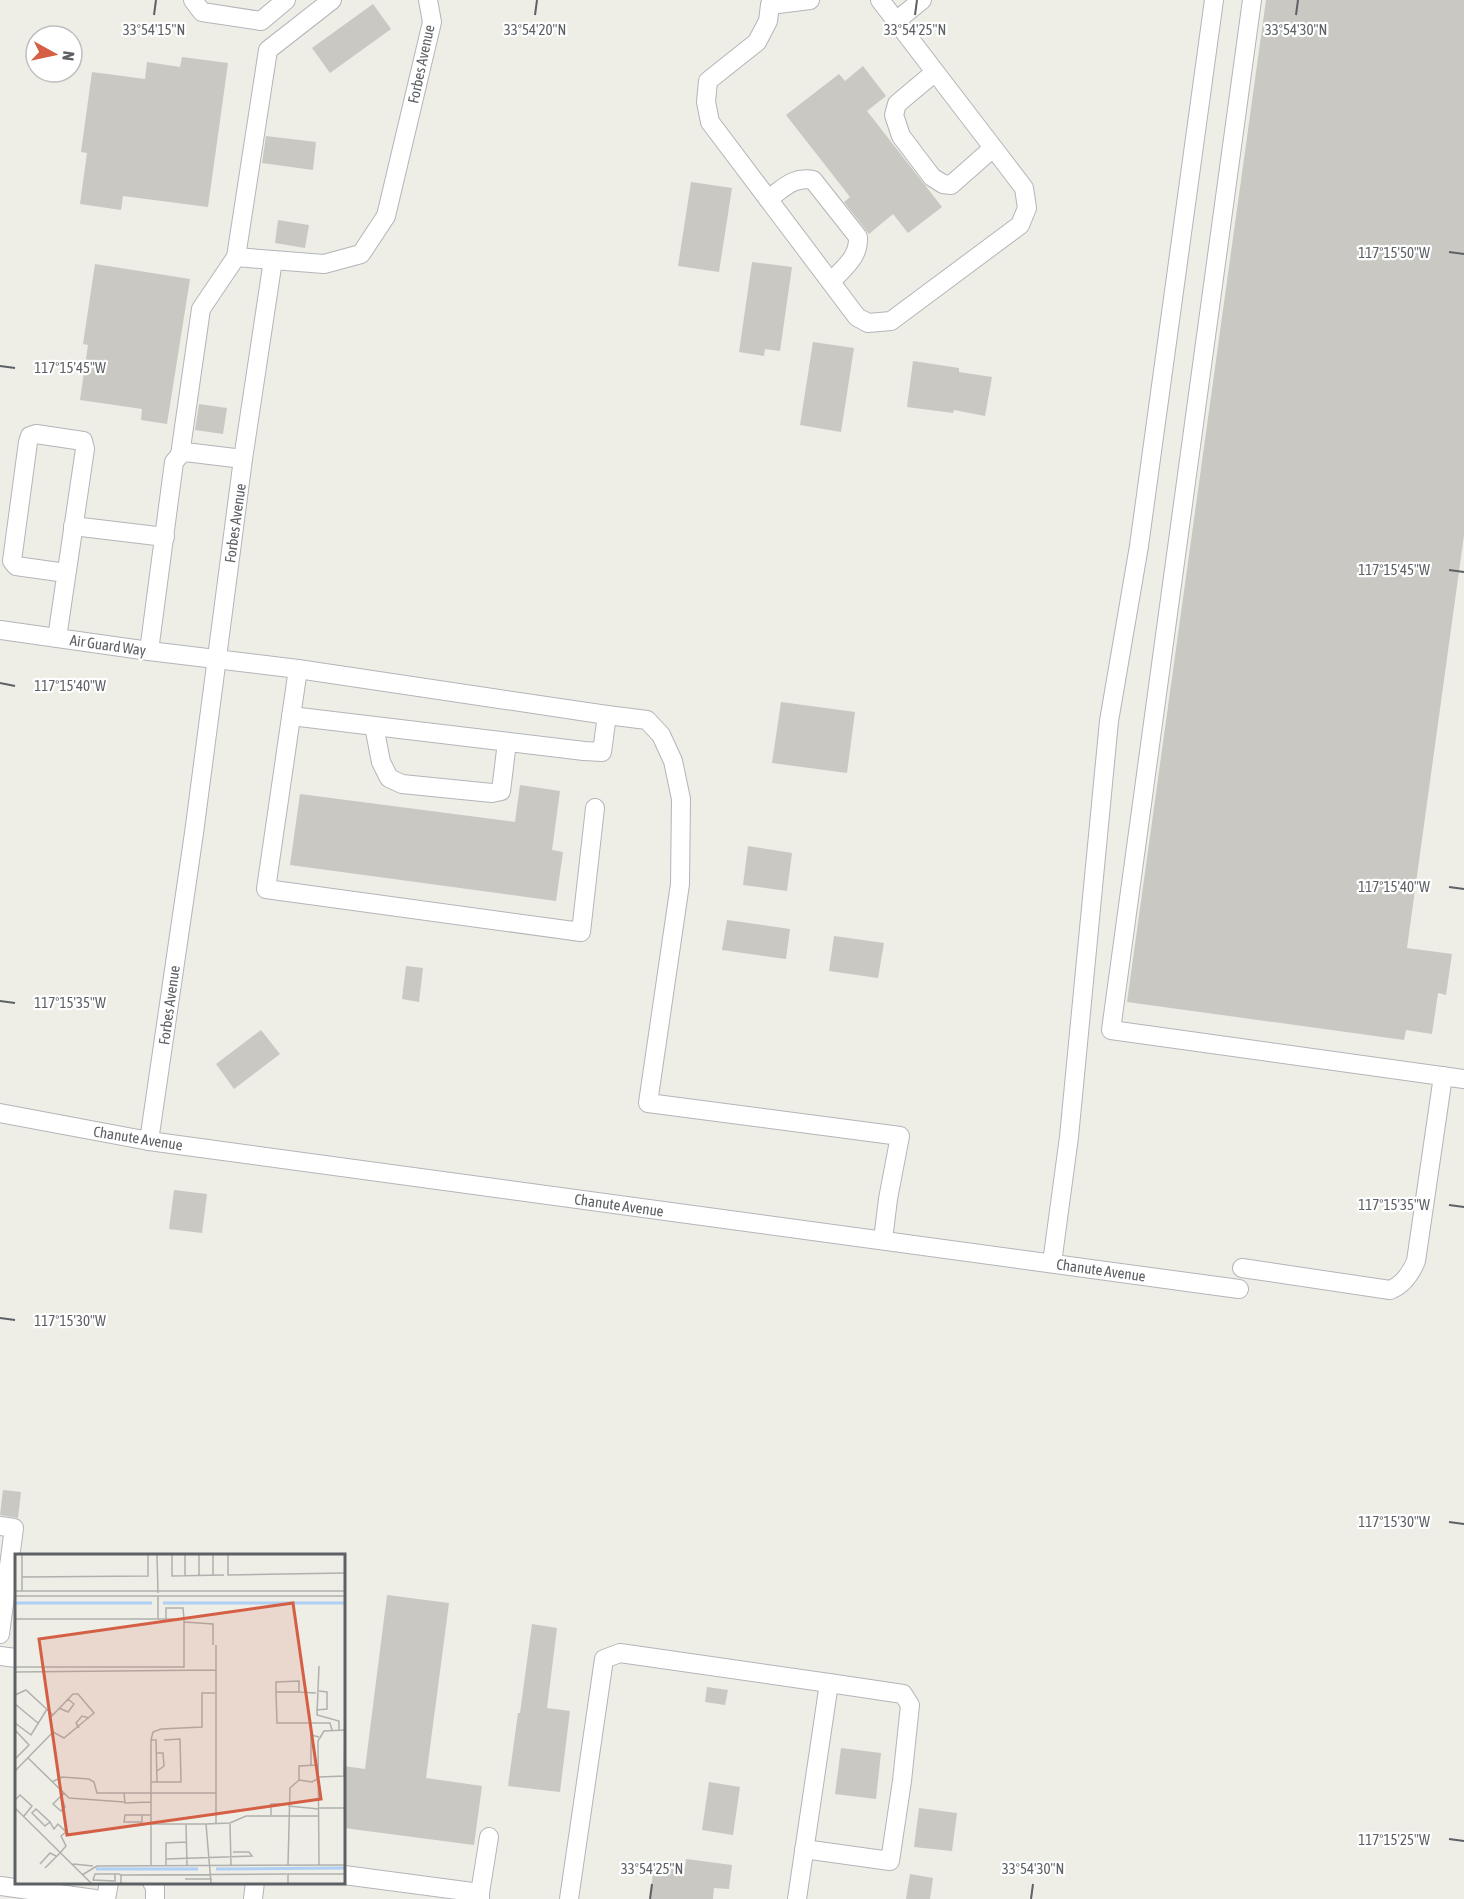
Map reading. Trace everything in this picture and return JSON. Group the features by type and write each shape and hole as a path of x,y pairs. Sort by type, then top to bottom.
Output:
{"street":[{"path":"193,0 202,12 261,21 286,0"},
{"path":"293,0 308,19"},
{"path":"180,455 201,309 236,257 268,50 332,0"},
{"name":"Forbes Avenue","path":"149,1141 195,821 243,459 273,260 324,264 361,254 386,216 432,22 428,0"},
{"path":"810,0 768,2 768,21 757,42 708,81 705,102 710,122 857,317 868,323 891,321 1020,225 1027,208 1024,188 880,0"},
{"path":"896,21 922,0"},
{"path":"1052,1263 1069,1137 1109,721 1139,546 1214,0"},
{"path":"1252,0 1111,1030 1464,1079"},
{"path":"935,72 897,104 894,115 901,136 932,177 951,186 993,148"},
{"path":"768,199 796,179 813,180 858,237 858,249 854,257 831,282"},
{"path":"236,257 273,260"},
{"path":"57,638 85,449 83,441 36,434 30,436 28,442 12,561 16,566 66,573"},
{"path":"149,651 174,462 185,453 243,459"},
{"path":"73,526 165,537"},
{"name":"Air Guard Way","path":"0,630 298,669 647,720 662,735 673,760 681,799 680,884 648,1103 900,1137 883,1240"},
{"path":"298,669 266,889 582,932 595,808"},
{"path":"291,716 602,752 607,715"},
{"path":"374,726 381,762 389,778 402,784 492,793 501,791 507,742"},
{"path":"1242,1268 1390,1290 1397,1287 1412,1270 1416,1261 1443,1076"},
{"name":"Chanute Avenue","path":"0,1113 149,1141 1239,1289"},
{"path":"0,1634 7,1527"},
{"path":"569,1899 604,1659 620,1653 903,1694 910,1705 890,1861 804,1849"},
{"path":"0,1656 15,1658"},
{"path":"797,1899 829,1683"},
{"path":"345,1875 480,1896 489,1837"},
{"path":"106,1899 109,1884"},
{"path":"153,1884 155,1899"},
{"path":"253,1899 255,1884"},
{"path":"0,1886 95,1899"}],"building":[{"path":"1266,0 1464,0 1464,535 1407,948 1452,954 1446,995 1438,993 1432,1034 1406,1030 1404,1040 1127,1002"},
{"path":"373,4 391,29 330,73 312,48"},
{"path":"182,57 228,63 208,207 123,196 121,210 80,204 87,153 81,152 92,72 145,79 147,62 180,67"},
{"path":"863,66 886,96 867,111 942,207 908,233 893,214 869,234 844,202 850,197 786,115 839,74 845,81"},
{"path":"266,136 316,142 313,170 262,163"},
{"path":"691,182 732,188 719,272 678,266"},
{"path":"278,220 309,225 305,248 275,243"},
{"path":"752,262 792,267 780,351 765,349 764,356 739,352"},
{"path":"95,264 190,279 167,424 141,420 142,409 80,400 88,345 83,344"},
{"path":"813,342 854,348 841,432 800,425"},
{"path":"913,361 959,368 959,372 992,377 985,416 954,410 953,413 907,407"},
{"path":"199,404 227,408 223,434 195,430"},
{"path":"781,702 855,712 847,773 772,763"},
{"path":"520,785 560,791 552,850 563,852 556,901 290,865 300,794 515,822"},
{"path":"748,846 792,853 787,891 743,885"},
{"path":"727,920 790,929 786,959 722,950"},
{"path":"834,936 884,943 878,978 829,971"},
{"path":"406,966 423,968 419,1002 402,999"},
{"path":"261,1030 280,1054 234,1089 216,1064"},
{"path":"174,1190 207,1194 202,1233 169,1229"},
{"path":"3,1490 21,1492 18,1518 0,1515"},
{"path":"387,1595 449,1603 426,1778 482,1786 474,1845 345,1828 345,1766 365,1769"},
{"path":"532,1624 557,1628 547,1708 570,1711 560,1792 508,1786"},
{"path":"707,1687 728,1690 725,1705 705,1702"},
{"path":"841,1748 881,1753 876,1799 835,1794"},
{"path":"709,1782 740,1787 733,1835 702,1830"},
{"path":"919,1808 957,1813 952,1851 914,1847"},
{"path":"686,1859 732,1865 729,1889 714,1888 713,1899 650,1899 654,1864 685,1868"},
{"path":"910,1874 933,1878 930,1899 906,1899"}]}
